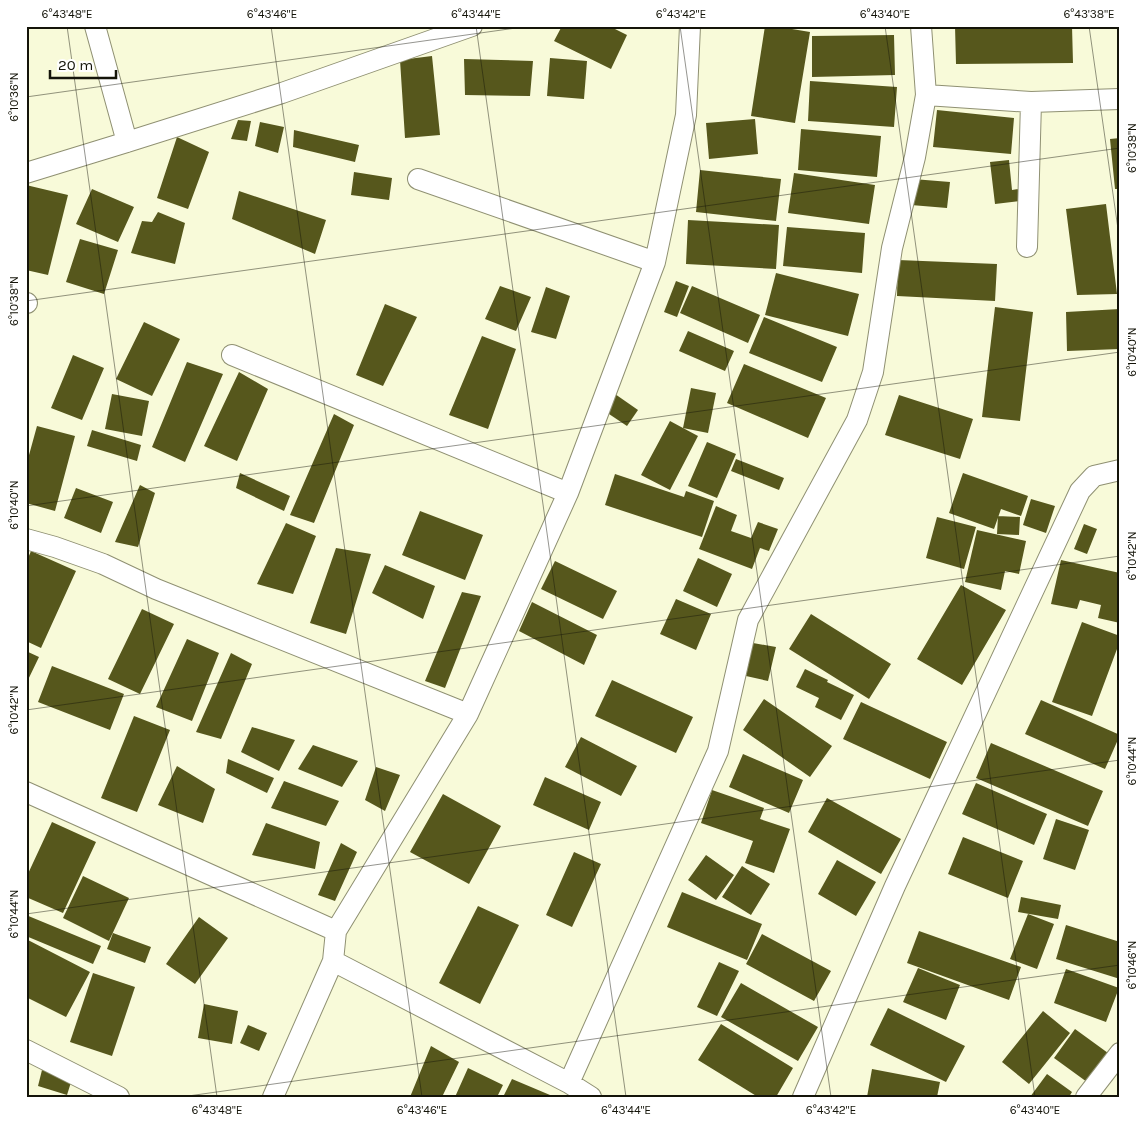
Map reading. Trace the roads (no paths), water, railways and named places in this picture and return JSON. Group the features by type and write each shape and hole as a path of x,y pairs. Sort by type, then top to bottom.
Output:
{"street":[{"path":"95,26 127,142"},
{"path":"272,1097 333,961 336,931 468,714 568,493 655,262 686,115 690,26"},
{"path":"569,1083 718,750 748,620 856,420 873,372 892,248 914,157 926,95 921,26"},
{"path":"26,172 282,93 462,28"},
{"path":"926,95 1031,102 1120,99"},
{"path":"1027,247 1031,102"},
{"path":"418,178 655,262"},
{"path":"232,355 568,493"},
{"path":"803,1097 895,886 1080,491 1094,476 1120,470"},
{"path":"26,539 103,564 156,589 468,714"},
{"path":"26,792 336,931"},
{"path":"333,961 569,1083 591,1097"},
{"path":"26,1050 119,1097"},
{"path":"1086,1097 1120,1053"}]}
